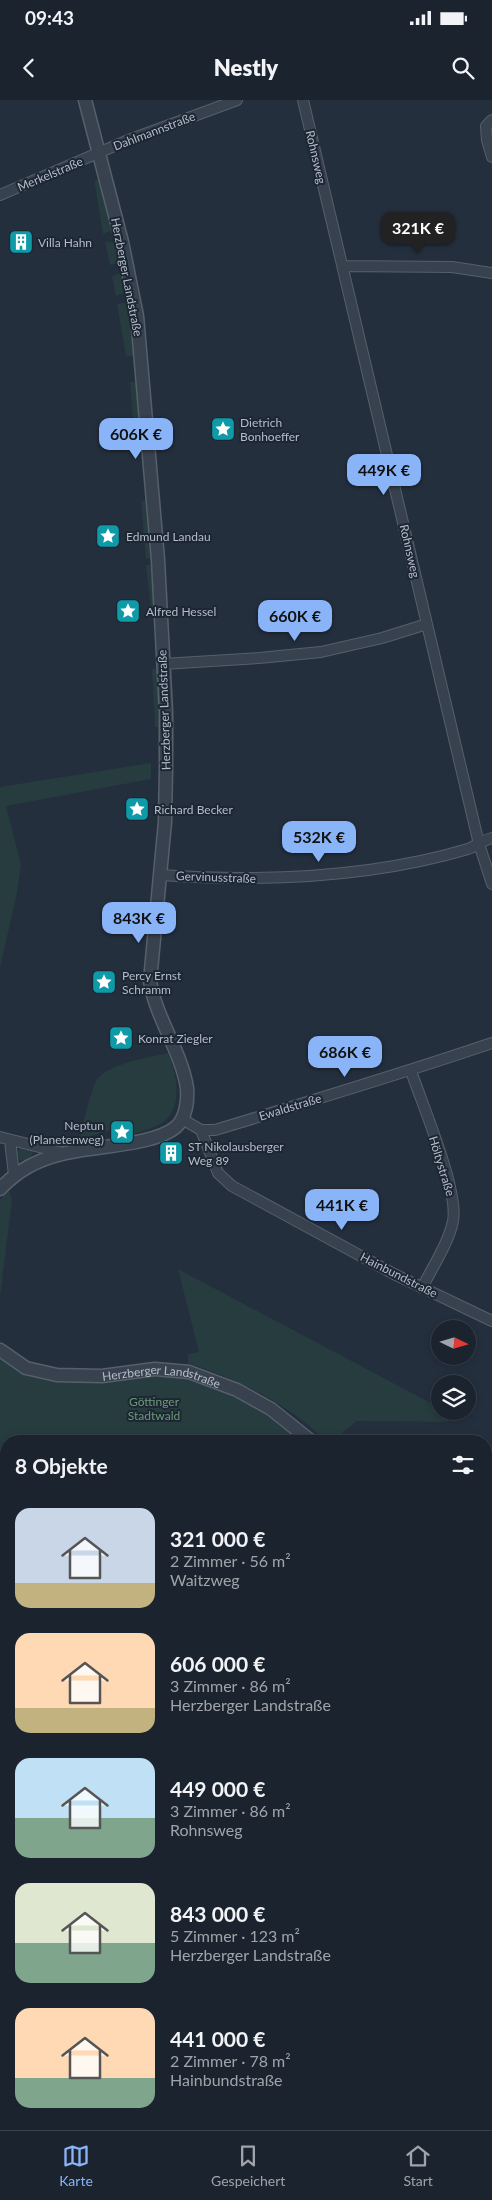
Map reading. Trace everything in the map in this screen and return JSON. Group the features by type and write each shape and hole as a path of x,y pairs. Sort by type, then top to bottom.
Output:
{"street":[{"name":"Herzberger Landstraße","path":"85,100 100,152 134,295 140,338 159,568 166,768 160,875 150,981 156,1005 177,1054 185,1082 186,1105 182,1119"},
{"name":"Dahlmannstraße","path":"100,152 237,100"},
{"name":"Rohnsweg","path":"303,100 479,844 492,884"},
{"path":"492,120 486,126 487,140 492,157"},
{"name":"Merkelstraße","path":"0,195 100,152"},
{"path":"343,266 452,267 492,273"},
{"path":"163,664 223,661 321,652 382,638 427,624"},
{"name":"Gervinusstraße","path":"160,875 246,879 338,874 401,864 469,849 492,838"},
{"name":"Ewaldstraße","path":"201,1130 215,1130 411,1071 492,1043"},
{"name":"Höltystraße","path":"411,1071 448,1180 454,1210 449,1232 422,1288"},
{"path":"0,1189 14,1175 36,1162 63,1153 113,1146 158,1135 176,1127 182,1119 201,1130"},
{"name":"Hainbundstraße","path":"201,1130 218,1173 232,1186 422,1288 492,1321"},
{"path":"14,1175 5,1138 63,1153"},
{"name":"Herzberger Landstraße","path":"0,1350 26,1368 57,1375 102,1376 155,1369 189,1372 246,1395 271,1409 304,1435"}],"green space":[{"path":"99,178 111,231 103,234 95,185 95,181"},
{"path":"105,242 114,242 119,263 110,265"},
{"path":"121,273 126,292 116,296 112,276"},
{"path":"127,302 134,356 126,356 117,304"},
{"path":"130,382 136,382 141,443 135,444"},
{"path":"146,500 151,558 146,559 141,501"},
{"path":"146,565 151,565 154,609 151,609"},
{"path":"152,669 157,669 159,727 155,727"},
{"path":"151,763 151,779 6,806 21,865 17,893 0,967 0,787"},
{"path":"168,1053 174,1071 177,1092 173,1111 167,1119 159,1125 144,1131 117,1137 111,1130 80,1139 90,1097 99,1077 123,1064"},
{"path":"20,1148 33,1151 32,1156 26,1160 19,1160 17,1151"},
{"path":"9,1190 12,1200 0,1297 0,1200"},
{"path":"178,1269 431,1403 431,1420 449,1420 448,1422 357,1421 340,1435 320,1435 295,1415 262,1394 226,1377 188,1363 188,1354 199,1352"},
{"name":"Göttinger Stadtwald","path":"0,1357 23,1372 154,1374 190,1378 234,1395 267,1413 295,1435 0,1435"}],"place":[{"name":"Villa Hahn","path":"21,242"},
{"name":"Dietrich Bonhoeffer","path":"223,429"},
{"name":"Edmund Landau","path":"108,536"},
{"name":"Alfred Hessel","path":"128,611"},
{"name":"Richard Becker","path":"137,809"},
{"name":"Percy Ernst Schramm","path":"104,982"},
{"name":"Konrat Ziegler","path":"121,1038"},
{"name":"Neptun (Planetenweg)","path":"122,1132"},
{"name":"ST Nikolausberger Weg 89","path":"171,1153"}]}
